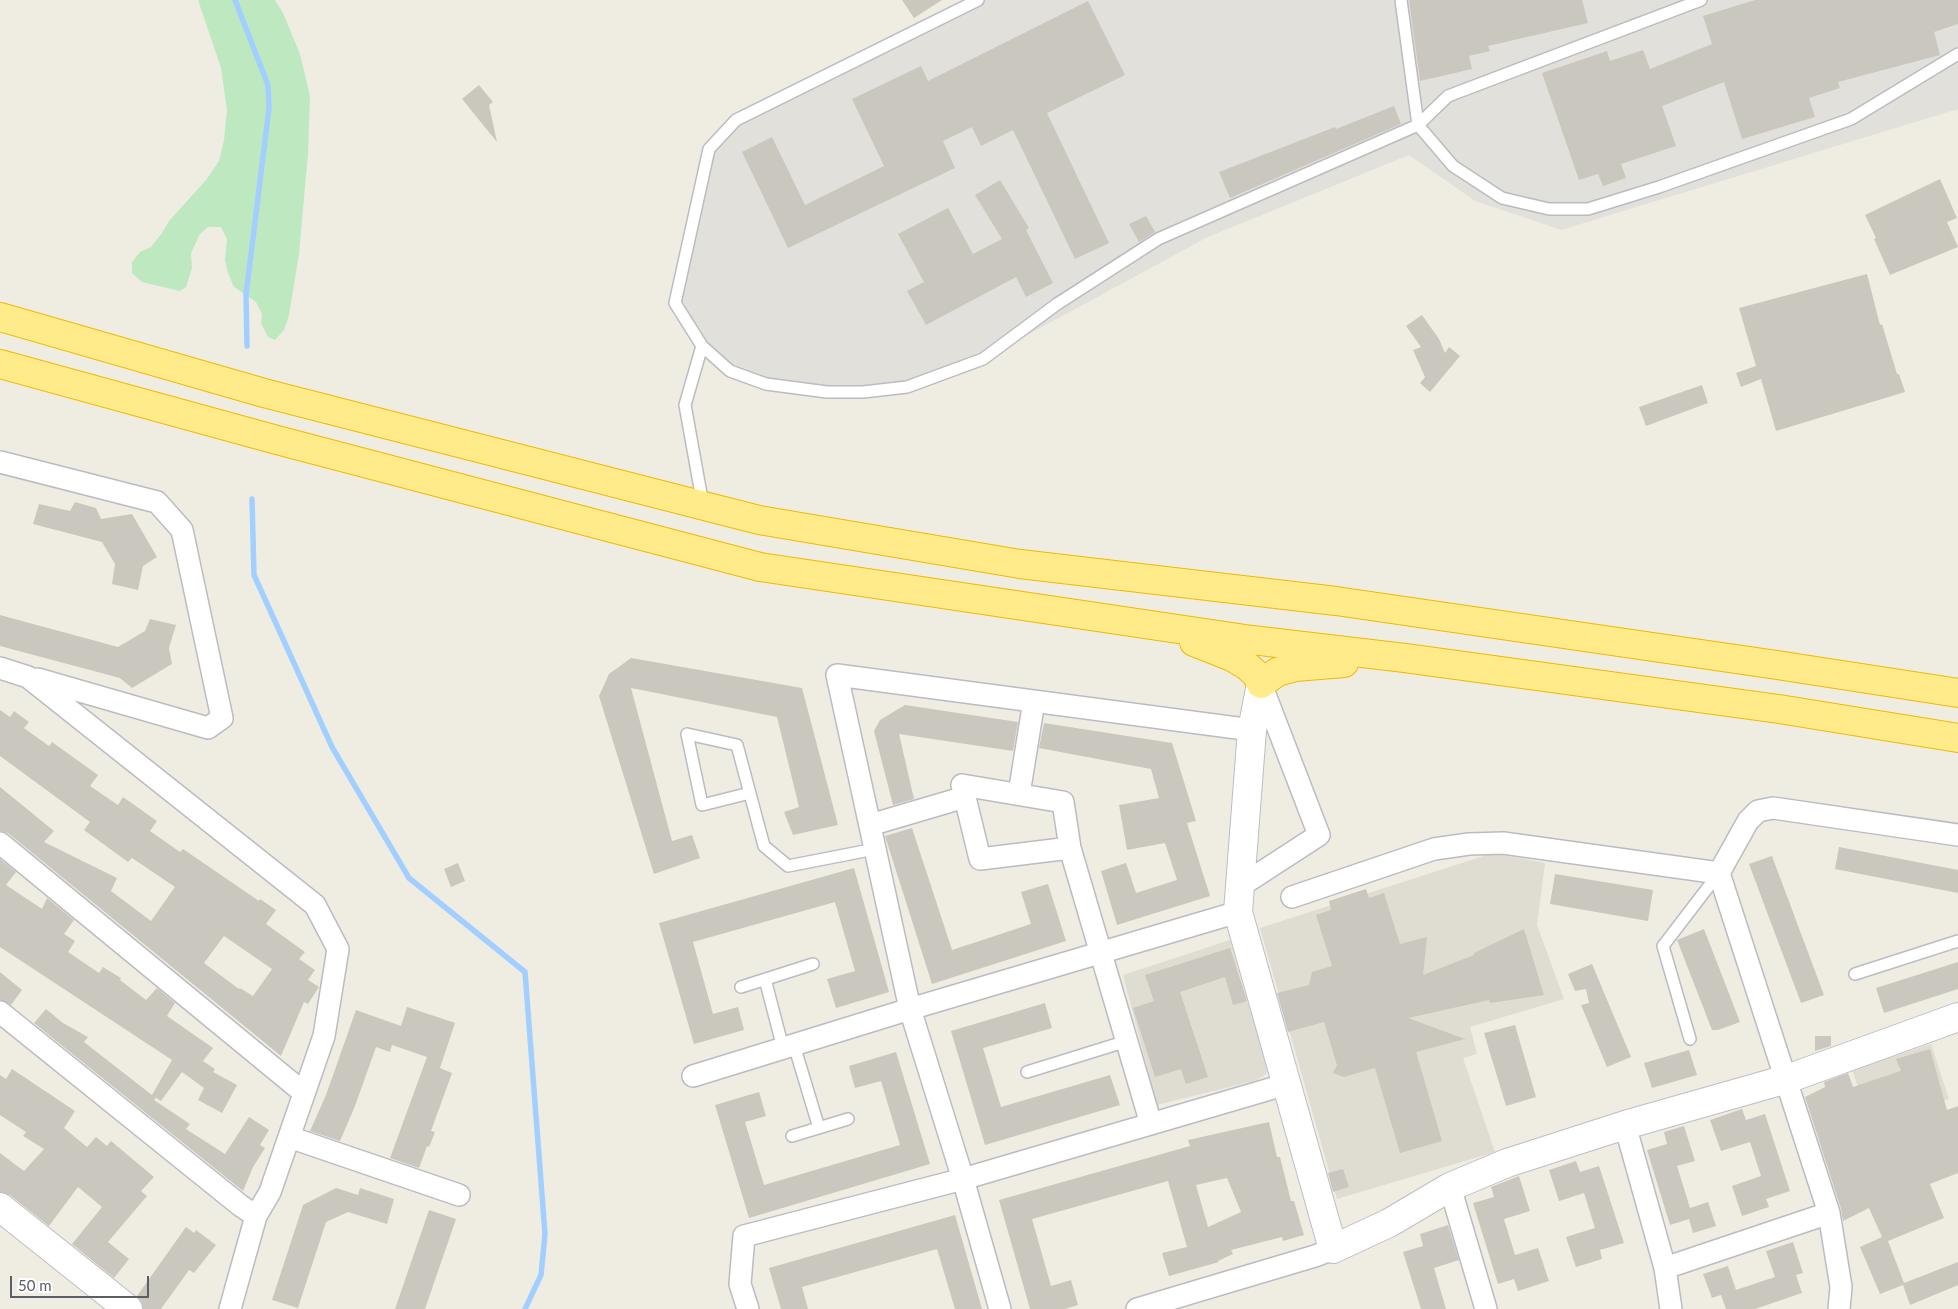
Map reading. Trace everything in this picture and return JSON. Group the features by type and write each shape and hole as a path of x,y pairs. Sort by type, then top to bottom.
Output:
{"highway":[{"path":"0,317 264,393 759,520 1020,564 1336,601 1768,664 1958,694"},
{"path":"0,364 277,440 760,567 1252,640 1406,658 1779,709 1958,738"},
{"path":"1148,624 1232,657 1256,674 1261,684 1277,672 1295,667 1406,658"}],"street":[{"path":"0,462 157,502 182,530 222,718 208,728 0,668"},
{"path":"1000,1309 963,1179 910,1009 836,675 1252,730"},
{"path":"28,676 315,905 338,949 324,1036 270,1192 256,1216 230,1309"},
{"path":"1261,684 1252,730 1238,900 1333,1249"},
{"path":"693,1076 910,1009 1101,953 1238,900 1319,834 1261,684"},
{"path":"1019,794 1034,701"},
{"path":"84,721 126,704"},
{"path":"1070,848 980,858 962,785 1063,802 1070,848 1151,1124"},
{"path":"870,825 965,797"},
{"path":"1835,1308 1841,1287 1829,1213 1719,873 1748,821 1758,811 1773,808 1958,836"},
{"path":"0,843 304,1093"},
{"path":"1292,897 1434,849 1469,844 1503,843 1719,873"},
{"path":"0,1012 225,1194 256,1216"},
{"path":"1136,1309 1333,1249 1389,1223 1450,1187 1507,1163 1625,1126 1787,1079 1958,1017"},
{"path":"748,1309 740,1284 744,1236 963,1179 1287,1084"},
{"path":"1625,1126 1665,1268 1671,1309"},
{"path":"289,1137 459,1195"},
{"path":"1450,1187 1486,1309"},
{"path":"0,1207 128,1309"},
{"path":"1665,1268 1829,1213"}],"lane":[{"path":"978,0 736,120 708,149 675,302 702,346 730,372 766,384 827,392 863,392 907,387 983,359 1057,304 1158,239 1418,125 1448,96 1701,0"},
{"path":"1401,0 1418,125 1454,166 1502,198 1548,209 1588,210 1851,119 1958,54"},
{"path":"702,346 685,405 703,506"},
{"path":"750,794 702,805 687,734 738,744 764,846 788,866 875,849"},
{"path":"1690,1039 1663,946 1719,873"},
{"path":"1855,974 1958,940"},
{"path":"741,987 813,964"},
{"path":"765,980 819,1128"},
{"path":"1027,1072 1127,1041"},
{"path":"792,1136 848,1119"}],"shaded area":[{"path":"978,0 1958,0 1958,109 1561,230 1475,201 1409,155 1208,237 983,359 907,387 827,392 730,371 702,346 675,303 709,149 736,120"},
{"path":"1493,853 1545,863 1537,925 1564,999 1470,1027 1477,1054 1463,1058 1495,1152 1337,1199 1260,928"},
{"path":"1230,940 1247,1001 1269,1064 1266,1074 1257,1080 1157,1105 1123,975"},
{"path":"1931,1044 1949,1099 1881,1123 1871,1124 1852,1070"}],"green space":[{"path":"198,0 275,0 283,13 300,54 310,96 308,153 299,254 289,315 284,330 275,340 268,337 261,323 262,314 256,302 234,287 225,260 227,239 221,227 208,227 200,234 191,253 192,268 186,287 180,291 142,282 132,273 132,262 140,252 151,247 169,221 206,180 219,161 224,140 227,110 221,68"}],"building":[{"path":"902,0 942,0 914,18"},
{"path":"1409,0 1582,0 1588,23 1488,46 1490,51 1469,56 1472,69 1420,81"},
{"path":"1755,0 1958,0 1958,24 1934,32 1940,55 1838,82 1840,88 1809,98 1815,117 1742,139 1724,82 1662,106 1676,146 1621,164 1626,178 1603,186 1598,174 1579,180 1542,73 1607,51 1610,61 1643,50 1650,69 1712,44 1703,16"},
{"path":"1088,1 1125,75 1047,113 1109,243 1075,259 1013,130 981,146 972,127 943,141 955,168 788,248 742,152 772,137 805,205 884,166 852,99 921,66 928,81"},
{"path":"479,85 493,102 489,105 497,142 462,99"},
{"path":"1394,106 1401,124 1230,198 1219,172"},
{"path":"1940,179 1957,218 1947,222 1958,247 1890,275 1865,215"},
{"path":"1000,180 1029,228 1026,230 1053,283 1026,297 1016,277 926,325 907,291 924,282 898,234 948,208 973,254 1002,239 975,195"},
{"path":"1146,216 1155,232 1139,242 1129,224"},
{"path":"1867,274 1880,325 1882,324 1897,374 1899,374 1905,392 1776,431 1761,379 1741,387 1736,373 1756,366 1739,308"},
{"path":"1422,315 1439,339 1445,353 1449,347 1460,356 1430,392 1420,383 1425,377 1413,350 1421,347 1406,326"},
{"path":"1702,385 1708,403 1646,426 1639,407"},
{"path":"75,502 96,508 101,519 132,514 157,557 143,566 138,590 112,584 115,564 102,542 33,524 39,504 70,511"},
{"path":"0,615 118,647 145,631 150,619 176,625 169,648 172,664 132,688 120,678 0,646"},
{"path":"631,658 802,688 838,825 793,835 784,812 799,807 777,717 631,688 672,841 692,835 700,858 654,874 599,696 609,674"},
{"path":"905,705 1018,722 1013,751 899,734 914,799 893,805 874,731 880,720"},
{"path":"0,710 10,717 14,711 29,722 24,728 49,746 52,742 98,775 90,786 118,805 123,797 157,821 150,831 180,852 183,849 259,901 260,899 276,910 266,924 305,952 299,959 315,970 308,980 319,987 308,1004 304,1002 281,1056 8,833 0,831 0,787 54,831 44,842 117,878 111,891 151,921 175,887 132,858 128,862 84,830 90,822 0,756","holes":["224,936 272,969 253,996 239,989 204,963"]},
{"path":"1044,723 1172,743 1196,821 1187,823 1210,896 1117,925 1101,871 1126,863 1136,893 1177,880 1165,843 1127,850 1119,805 1159,798 1151,769 1039,748"},
{"path":"912,828 952,950 1031,924 1021,892 1048,884 1066,941 932,984 885,836"},
{"path":"1839,847 1958,870 1958,893 1835,869"},
{"path":"1772,856 1824,995 1801,1003 1749,864"},
{"path":"0,859 16,872 6,885 42,909 47,898 74,920 64,934 75,941 68,952 99,973 103,967 121,978 120,980 146,1000 157,988 175,1003 167,1016 213,1048 203,1061 215,1069 213,1072 237,1085 222,1113 198,1100 204,1088 182,1072 161,1101 152,1095 172,1060 0,947"},
{"path":"458,863 465,881 451,887 444,869"},
{"path":"854,868 889,992 836,1008 827,979 855,971 835,902 693,942 713,1014 738,1007 744,1030 694,1044 659,923"},
{"path":"1555,874 1653,890 1648,921 1550,904"},
{"path":"1366,889 1369,898 1384,893 1400,944 1427,937 1423,975 1474,955 1474,953 1524,929 1544,995 1490,1003 1489,1000 1408,1018 1465,1039 1416,1052 1442,1141 1400,1153 1375,1068 1344,1077 1333,1073 1337,1065 1324,1022 1288,1032 1277,993 1309,985 1312,972 1332,966 1316,915 1331,910 1329,901"},
{"path":"1704,929 1740,1022 1718,1030 1712,1030 1677,940"},
{"path":"1230,948 1247,1001 1233,1005 1225,977 1180,992 1208,1077 1186,1084 1181,1069 1155,1077 1133,1008 1154,1001 1145,975"},
{"path":"1958,962 1958,989 1884,1013 1876,988"},
{"path":"1592,964 1631,1057 1607,1067 1581,1005 1589,1003 1586,989 1575,991 1568,974"},
{"path":"0,972 22,990 11,1005 0,1000"},
{"path":"1045,1003 1052,1028 983,1048 1001,1107 1110,1075 1120,1105 985,1145 951,1031"},
{"path":"407,1007 455,1023 440,1068 452,1073 431,1131 435,1132 429,1147 427,1146 419,1168 390,1158 427,1057 392,1045 390,1052 376,1047 340,1141 310,1131 326,1095 356,1010 401,1026"},
{"path":"46,1009 63,1023 88,1037 84,1042 156,1098 154,1100 190,1124 186,1129 225,1154 249,1117 269,1130 260,1145 265,1148 253,1167 243,1191 34,1023"},
{"path":"1515,1025 1536,1097 1506,1106 1484,1033"},
{"path":"1815,1036 1831,1036 1831,1046 1815,1051"},
{"path":"1930,1049 1947,1110 1958,1106 1958,1173 1930,1184 1944,1218 1888,1241 1904,1283 1958,1262 1958,1285 1910,1305 1903,1285 1880,1294 1860,1247 1882,1237 1869,1208 1843,1221 1841,1209 1805,1097 1825,1087 1824,1082 1848,1073 1853,1087 1901,1071 1896,1059"},
{"path":"1689,1050 1697,1075 1652,1088 1644,1063"},
{"path":"896,1052 930,1164 749,1218 715,1105 759,1092 766,1116 745,1122 764,1185 900,1145 881,1081 855,1088 849,1066"},
{"path":"12,1069 75,1111 64,1128 87,1147 96,1137 107,1146 111,1141 154,1177 141,1191 147,1196 108,1242 129,1259 114,1278 72,1244 102,1207 78,1187 49,1226 10,1195 0,1192 0,1153 24,1171 44,1149 23,1136 26,1132 0,1115 0,1075 6,1079"},
{"path":"1742,1109 1746,1120 1765,1114 1790,1191 1766,1199 1769,1207 1742,1216 1732,1186 1761,1176 1750,1142 1721,1151 1710,1120"},
{"path":"1269,1122 1277,1157 1280,1157 1291,1201 1294,1201 1304,1235 1283,1241 1282,1237 1231,1250 1233,1254 1219,1262 1169,1276 1162,1253 1187,1247 1168,1181 1032,1219 1051,1286 1071,1280 1078,1305 1065,1309 1030,1309 999,1200 1190,1146 1188,1140","holes":["1227,1178 1241,1212 1208,1227 1196,1185"]},
{"path":"1684,1126 1695,1161 1677,1166 1690,1208 1708,1202 1716,1226 1693,1233 1689,1219 1670,1225 1647,1150 1667,1144 1664,1132"},
{"path":"1576,1161 1580,1172 1599,1166 1624,1243 1600,1250 1602,1259 1576,1267 1566,1237 1595,1228 1584,1193 1559,1201 1549,1170"},
{"path":"1343,1169 1349,1187 1333,1192 1328,1173"},
{"path":"1519,1176 1530,1211 1504,1219 1515,1255 1538,1248 1549,1281 1518,1291 1514,1279 1498,1284 1473,1203 1494,1197 1491,1187"},
{"path":"336,1188 358,1195 360,1188 394,1199 387,1224 348,1212 326,1222 298,1308 272,1300 303,1205"},
{"path":"429,1210 456,1219 425,1309 395,1309"},
{"path":"955,1215 982,1309 955,1309 937,1249 802,1287 808,1309 781,1309 769,1268"},
{"path":"1448,1225 1459,1260 1434,1268 1446,1309 1421,1309 1403,1252 1423,1246 1420,1234"},
{"path":"186,1227 194,1233 196,1230 216,1245 194,1273 189,1270 161,1309 143,1309 142,1303 137,1296"},
{"path":"1793,1242 1803,1273 1796,1275 1802,1293 1755,1309 1726,1309 1721,1295 1712,1298 1703,1274 1728,1266 1736,1290 1775,1277 1766,1251"}],"waterway":[{"path":"235,0 268,85 269,108 246,295 247,346"},
{"path":"252,499 254,575 332,747 409,878 525,972 545,1234 541,1275 525,1309"}]}
